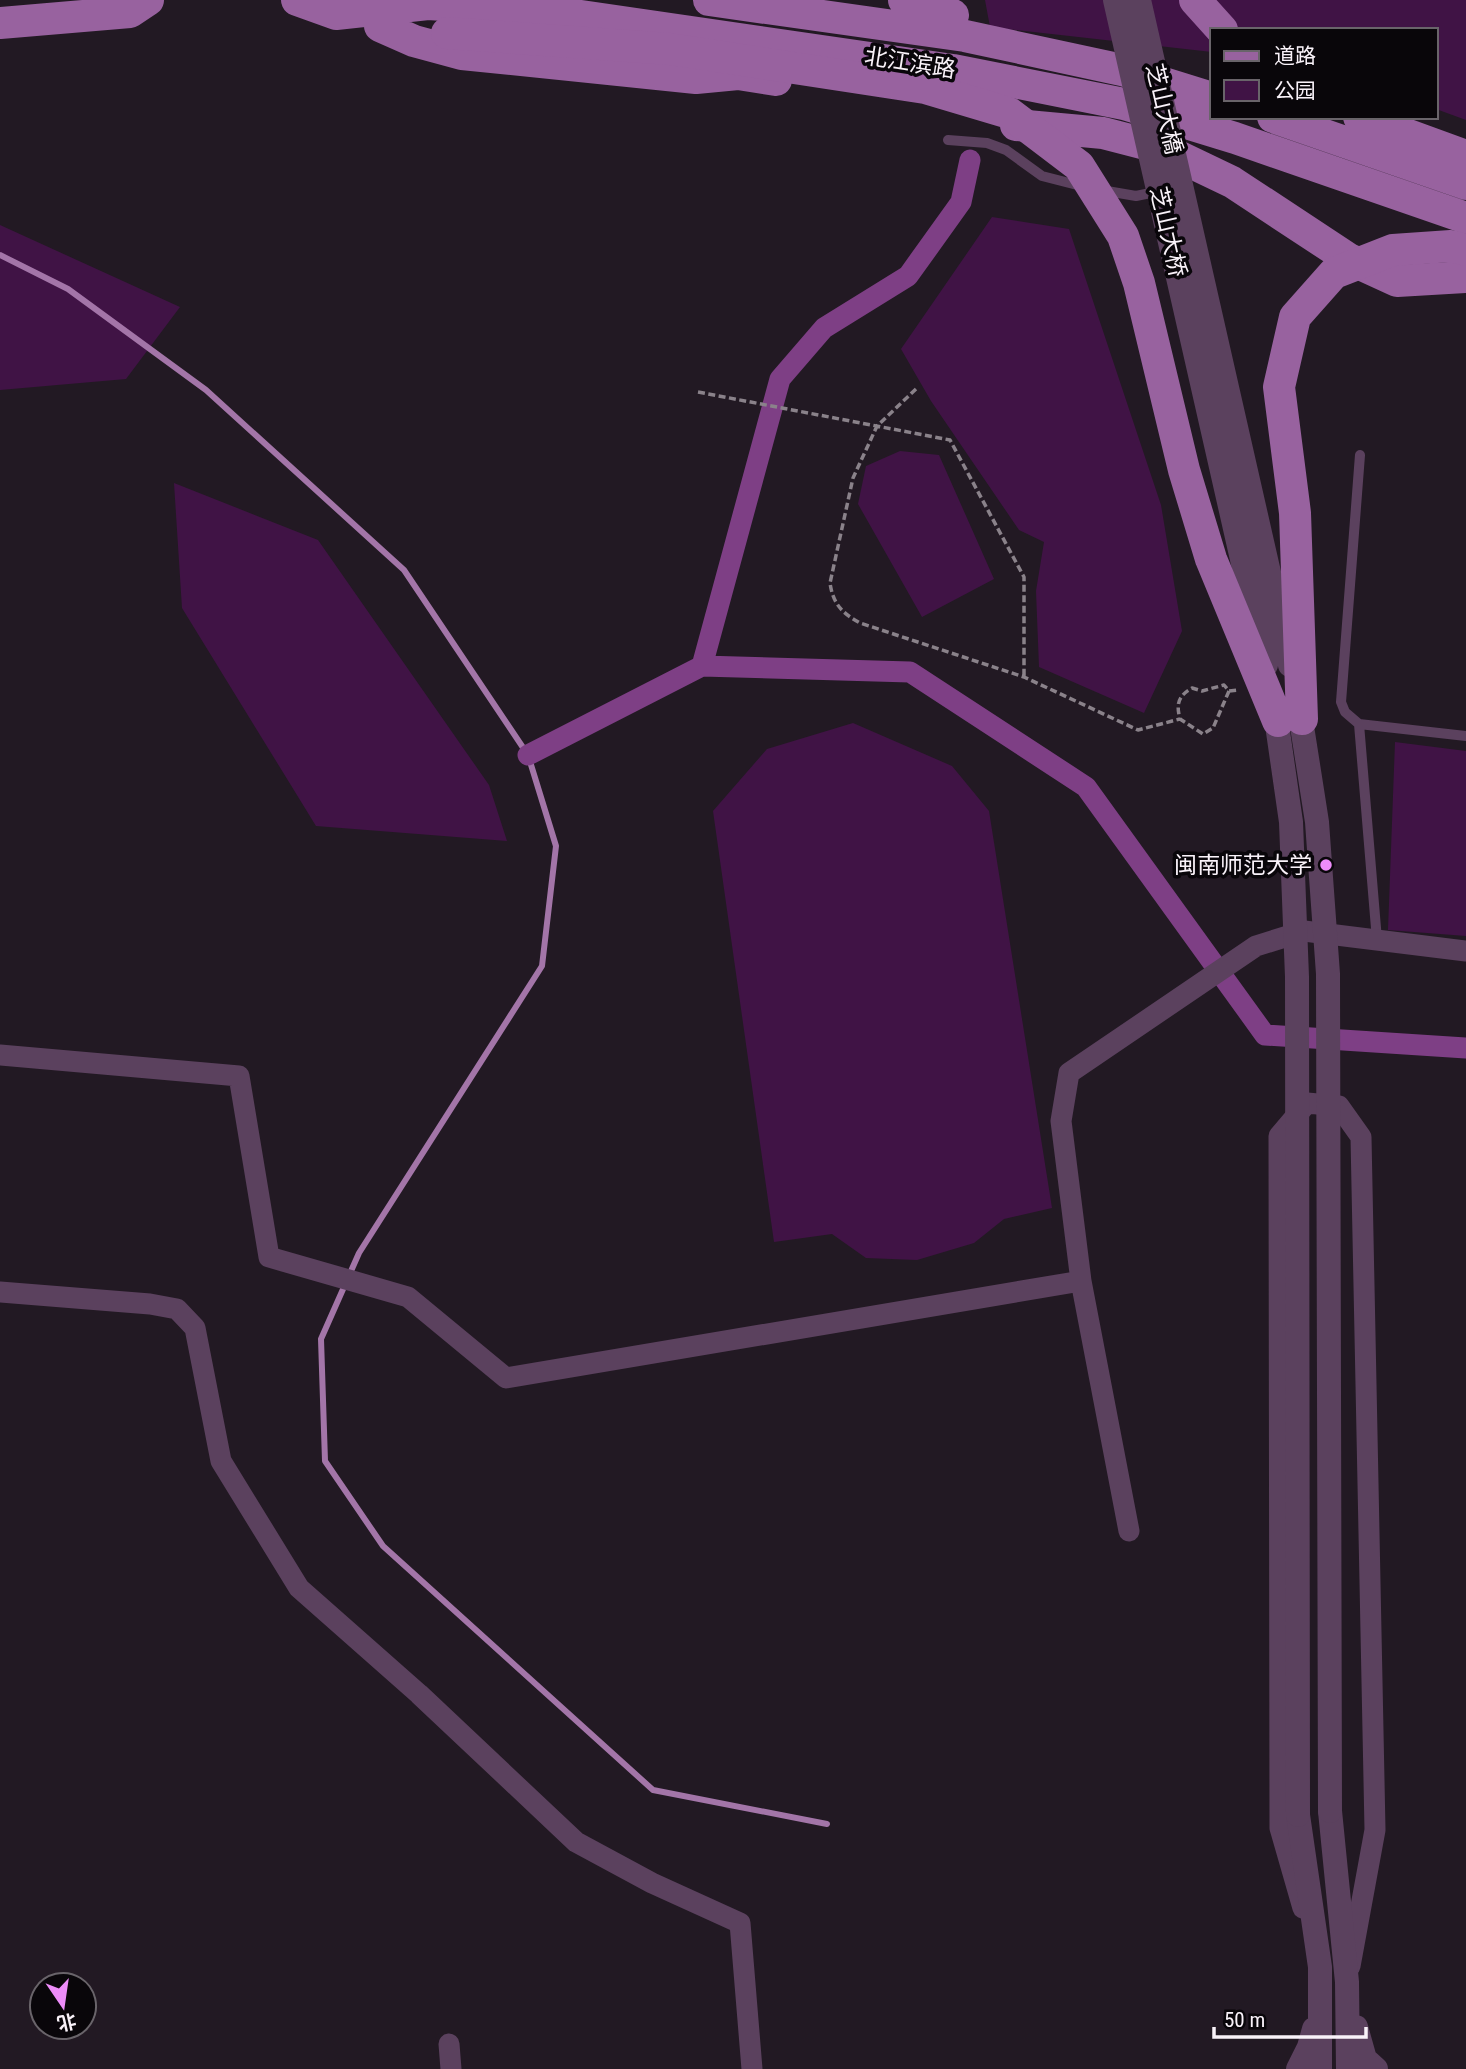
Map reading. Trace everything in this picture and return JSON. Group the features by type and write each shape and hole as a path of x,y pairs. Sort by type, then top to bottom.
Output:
{"main road":[{"path":"0,23 130,12 148,0"},
{"name":"北江滨路","path":"297,0 380,26 670,49 925,88 1009,113 1079,166 1123,236 1139,283 1184,470 1211,559 1290,720"},
{"name":"北江滨路","path":"709,0 965,36 1122,70 1210,96"},
{"path":"904,0 909,6 1080,42 1210,80"},
{"path":"921,0 954,0"},
{"path":"1195,0 1220,28"},
{"name":"北江滨路","path":"336,14 428,5 553,12 953,70 1124,104 1236,138 1466,218"},
{"path":"380,26 414,41 462,54 696,78 738,75 934,101 999,123 1103,133 1161,148 1203,179 1349,259 1397,281 1466,277"},
{"path":"1279,119 1466,184"},
{"path":"1364,119 1466,156"},
{"path":"1419,119 1466,136"},
{"path":"1290,720 1295,513 1279,387 1295,317 1334,273 1393,250 1451,246 1466,250"}],"street":[{"name":"芝山大桥","path":"1115,0 1234,464"},
{"name":"芝山大橋","path":"1139,0 1234,464"},
{"path":"1234,464 1290,720 1317,822 1328,974 1330,1811 1347,1990 1348,2069"},
{"path":"1290,720 1297,976 1298,1815 1320,1967 1320,2069"},
{"path":"1129,1531 1081,1280 1061,1121 1069,1073 1256,946 1304,931 1466,951"},
{"path":"0,1055 240,1076 269,1257 408,1297 506,1378 1081,1280"},
{"path":"1320,1967 1280,1828 1279,1136 1307,1103 1339,1106 1361,1137 1375,1830 1347,1990 1365,2059 1376,2069"},
{"path":"0,1293 150,1304 177,1309 195,1328 221,1461 299,1588 419,1694 576,1842 652,1883 740,1923 752,2069"},
{"path":"1298,2069 1309,2047 1321,2004"},
{"path":"449,2043 451,2069"}],"lane":[{"path":"948,140 987,143 1006,150 1042,176 1136,196 1203,179"},
{"path":"1360,455 1341,702 1345,712 1359,724 1466,736"},
{"path":"1359,724 1377,940"}],"path":[{"path":"916,388 877,426 853,478 841,520 830,583 833,600 845,615 860,623 1024,677 1138,730 1180,719 1203,734 1213,728 1229,691 1224,685 1202,691 1192,688 1183,693 1177,706 1180,719"},
{"path":"698,392 950,440 1024,577 1024,677"}],"green space":[{"path":"985,0 1466,0 1466,120 1438,110 1438,28 1210,28 1210,52 990,27"},
{"path":"992,217 1069,229 1161,505 1182,631 1144,713 1039,667 1036,591 1044,542 1019,530 931,401 901,349"},
{"path":"0,225 180,307 126,379 0,390"},
{"path":"900,451 939,455 994,579 922,617 858,504 866,466"},
{"path":"174,483 318,540 489,785 507,841 316,826 182,608"},
{"path":"853,723 952,766 989,811 1052,1208 1004,1219 974,1243 917,1260 866,1258 832,1234 774,1242 713,811 767,749"},
{"path":"1395,742 1466,751 1466,936 1388,930"}],"waterway":[{"path":"970,160 961,202 908,276 824,328 780,379 702,666 910,672 1086,787 1265,1035 1466,1048"},
{"path":"0,255 68,289 206,390 404,570 528,755 556,846 542,966 359,1253 321,1339 325,1461 383,1546 653,1790 827,1824"},
{"path":"528,755 702,666"}],"place":[{"name":"闽南师范大学","path":"1326,865"}]}
